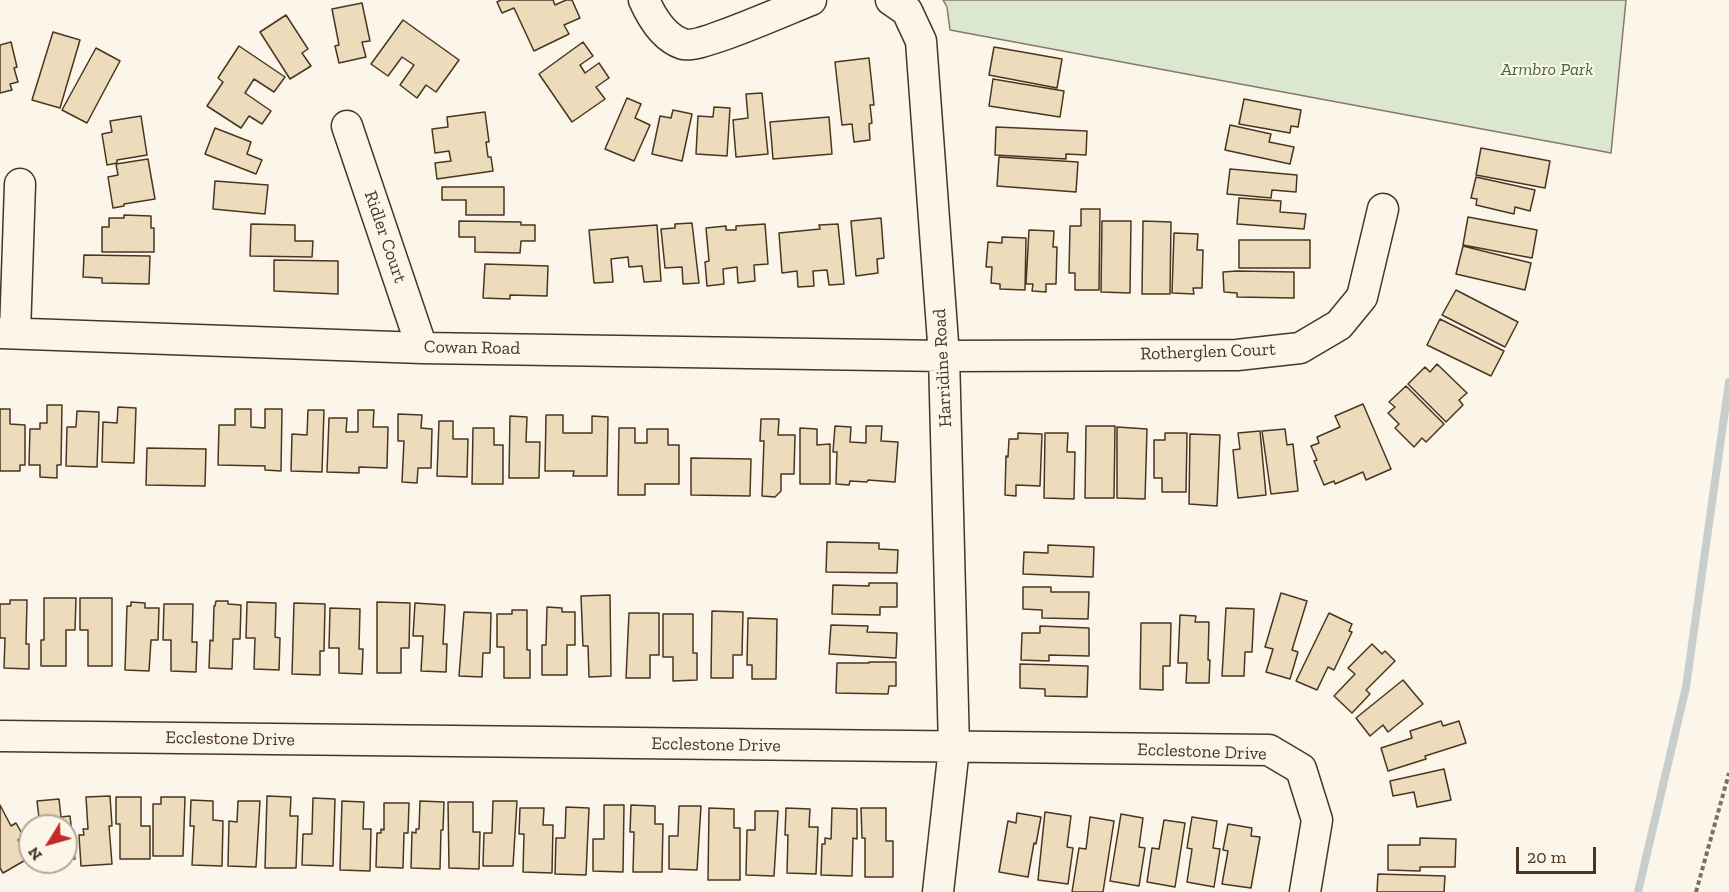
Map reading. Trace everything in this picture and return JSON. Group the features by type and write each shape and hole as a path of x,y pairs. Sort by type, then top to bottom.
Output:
{"street":[{"path":"644,0 648,10 667,36 686,45 710,39 811,0"},
{"name":"Harridine Road","path":"891,0 907,11 921,41 944,356 954,748 938,892"},
{"name":"Ridler Court","path":"347,126 422,348"},
{"path":"7,333 20,184"},
{"name":"Rotherglen Court","path":"944,356 1237,355 1300,348 1339,325 1362,297 1383,209"},
{"name":"Cowan Road","path":"7,333 422,348 944,356"},
{"name":"Ecclestone Drive","path":"0,736 1269,750 1301,769 1317,820 1305,892"}],"path":[{"path":"1696,892 1729,773"}],"green space":[{"name":"Armbro Park","path":"943,0 1626,0 1611,153 950,30 947,7"}],"building":[{"path":"501,0 553,0 555,5 572,0 580,18 564,25 569,34 534,51 514,8 502,13 497,2"},
{"path":"362,3 370,41 362,42 366,57 339,63 335,46 339,45 332,9"},
{"path":"286,15 308,49 302,53 311,66 290,79 260,32"},
{"path":"403,20 459,60 436,92 426,85 417,98 400,85 414,65 402,57 388,76 371,64"},
{"path":"53,32 80,40 60,108 32,100"},
{"path":"11,42 18,82 10,84 12,90 0,93 0,45"},
{"path":"583,42 593,56 580,65 585,73 599,63 609,78 596,87 605,99 572,122 539,74"},
{"path":"239,46 285,77 274,92 254,79 245,93 271,111 262,124 249,116 241,128 207,106 223,82 218,78"},
{"path":"994,47 1062,59 1057,88 989,75"},
{"path":"96,48 120,61 87,123 62,110"},
{"path":"869,58 874,105 870,105 872,123 869,124 870,140 854,142 852,124 842,125 835,62"},
{"path":"993,79 1064,91 1060,117 989,106"},
{"path":"762,93 768,154 736,157 733,120 748,118 746,94"},
{"path":"627,98 641,104 635,118 650,125 634,161 605,149"},
{"path":"1244,99 1301,110 1298,127 1291,126 1290,133 1239,124"},
{"path":"714,107 730,108 727,156 696,154 698,116 713,117"},
{"path":"673,110 692,114 682,161 652,154 660,116 671,118"},
{"path":"485,112 489,142 486,142 488,157 491,157 493,171 437,179 435,163 451,161 449,151 435,153 432,129 448,127 447,117"},
{"path":"141,116 147,155 117,160 117,163 107,165 102,134 112,132 110,121"},
{"path":"829,117 832,154 773,159 770,122"},
{"path":"1230,125 1271,134 1269,142 1294,147 1290,164 1225,150"},
{"path":"996,127 1087,131 1086,155 1066,154 1066,159 995,155"},
{"path":"215,128 251,142 247,154 262,160 256,174 205,154"},
{"path":"1481,148 1550,161 1545,188 1476,175"},
{"path":"999,157 1078,162 1076,192 997,186"},
{"path":"148,159 155,199 113,208 108,177 118,175 116,164"},
{"path":"1230,169 1297,175 1296,192 1272,190 1271,198 1227,194"},
{"path":"1476,177 1535,190 1530,211 1515,207 1514,214 1476,205 1477,199 1471,198"},
{"path":"215,181 268,185 265,214 213,209"},
{"path":"442,187 504,187 504,215 466,215 466,200 442,200"},
{"path":"1239,198 1281,201 1280,212 1306,214 1304,229 1237,224"},
{"path":"1081,209 1100,209 1099,290 1075,290 1075,273 1069,273 1070,226 1081,226"},
{"path":"124,215 151,216 151,228 154,228 154,252 102,252 102,227 109,227 109,218 124,218"},
{"path":"1468,217 1537,230 1532,258 1463,245"},
{"path":"881,218 884,258 877,259 878,273 856,276 851,221"},
{"path":"459,221 521,222 521,225 535,225 535,241 521,241 520,253 475,252 475,237 459,237"},
{"path":"1102,221 1131,221 1130,293 1101,292"},
{"path":"1143,221 1171,222 1170,294 1142,294"},
{"path":"692,223 699,283 683,284 682,267 665,268 661,229 675,228 675,224"},
{"path":"251,224 295,225 295,241 313,241 312,257 250,256"},
{"path":"765,224 768,264 754,265 755,281 738,283 737,267 723,269 724,284 707,286 705,262 709,261 706,228 726,226 726,230 736,230 736,226"},
{"path":"838,224 844,284 829,285 827,270 813,271 814,286 798,287 797,271 782,273 779,233 820,229 819,225"},
{"path":"657,225 661,281 644,282 642,266 629,267 628,257 611,259 613,282 594,283 589,230"},
{"path":"1029,230 1054,231 1053,247 1057,247 1056,284 1046,284 1046,292 1032,291 1033,284 1026,284"},
{"path":"1174,233 1198,234 1197,250 1203,250 1202,288 1193,288 1194,294 1172,293"},
{"path":"1002,237 1026,238 1025,290 1000,289 1000,284 991,283 992,267 986,267 988,242 1002,243"},
{"path":"1239,240 1310,240 1310,268 1239,268"},
{"path":"1463,246 1531,263 1525,290 1456,274"},
{"path":"84,255 150,256 149,284 102,283 102,278 83,277"},
{"path":"274,260 338,261 338,294 274,291"},
{"path":"485,264 548,266 547,296 510,295 510,299 483,298"},
{"path":"1223,272 1294,272 1294,298 1237,297 1237,293 1224,292"},
{"path":"1456,290 1518,322 1505,347 1442,315"},
{"path":"1440,319 1504,351 1491,376 1427,345"},
{"path":"1437,364 1467,393 1459,400 1463,405 1446,422 1408,384 1425,367 1430,372"},
{"path":"1406,386 1444,424 1426,442 1422,438 1414,447 1395,428 1399,424 1388,413 1395,407 1389,402"},
{"path":"1363,404 1391,469 1366,480 1363,472 1335,484 1334,481 1324,485 1314,461 1317,460 1311,446 1319,443 1317,437 1340,427 1335,416"},
{"path":"47,405 62,405 61,465 57,465 57,478 40,477 40,465 29,465 30,429 40,429 40,423 47,423"},
{"path":"118,407 136,408 134,463 102,462 103,422 117,423"},
{"path":"0,409 10,409 10,424 25,425 25,465 20,465 20,471 0,471"},
{"path":"235,409 251,409 251,427 265,428 265,409 282,409 281,471 265,470 265,466 218,465 219,425 235,425"},
{"path":"308,410 324,410 322,472 291,471 292,434 307,435"},
{"path":"358,410 374,410 373,427 388,427 387,468 359,467 359,473 327,472 329,418 347,418 346,432 358,432"},
{"path":"77,411 99,412 97,467 66,466 67,427 76,427"},
{"path":"398,414 422,415 421,428 432,429 431,468 418,468 417,483 402,482 404,441 398,441"},
{"path":"546,415 563,415 563,433 592,433 592,416 608,417 607,476 573,476 574,471 545,471"},
{"path":"510,416 527,417 526,442 540,442 539,478 509,478"},
{"path":"761,419 779,419 778,435 795,435 794,474 781,474 781,491 775,497 762,496 764,441 760,441"},
{"path":"439,421 453,421 453,439 468,439 467,477 437,476"},
{"path":"835,426 851,427 850,442 866,443 866,426 882,426 881,441 898,442 895,482 868,480 867,482 850,481 849,485 836,484 837,452 833,452"},
{"path":"1086,426 1115,426 1114,498 1085,498"},
{"path":"1117,427 1147,429 1145,499 1117,498"},
{"path":"473,428 494,428 494,445 503,445 503,484 472,484"},
{"path":"619,428 635,428 635,443 647,443 647,429 668,429 668,445 679,445 679,484 645,484 645,495 618,495"},
{"path":"800,428 817,429 817,445 830,444 830,484 800,484"},
{"path":"1285,429 1287,445 1293,444 1298,491 1271,494 1262,431"},
{"path":"1260,431 1266,495 1238,498 1233,450 1240,449 1238,433"},
{"path":"1018,433 1042,434 1040,486 1016,485 1016,496 1005,495 1009,439 1018,439"},
{"path":"1045,433 1068,433 1067,452 1075,452 1074,499 1044,498"},
{"path":"1165,433 1187,433 1186,492 1162,492 1162,478 1154,478 1154,440 1165,440"},
{"path":"1190,434 1220,435 1217,506 1189,504"},
{"path":"147,448 206,449 205,486 146,485"},
{"path":"691,458 751,459 750,496 691,495"},
{"path":"827,542 879,543 879,549 898,550 897,573 826,572"},
{"path":"1048,545 1094,547 1093,577 1023,574 1024,552 1048,553"},
{"path":"869,583 897,583 897,607 880,607 880,615 832,614 833,585 869,586"},
{"path":"1023,587 1051,587 1051,592 1089,592 1088,619 1042,618 1042,610 1023,609"},
{"path":"1281,593 1307,601 1292,650 1298,652 1290,679 1266,672 1273,649 1265,647"},
{"path":"610,595 611,676 589,677 588,646 583,646 581,596"},
{"path":"44,598 76,598 75,630 66,630 66,666 41,666 41,640 44,640"},
{"path":"80,598 112,598 112,666 88,666 88,630 80,630"},
{"path":"10,600 27,600 26,644 29,644 29,669 4,668 5,638 0,638 0,604 10,604"},
{"path":"216,601 228,601 228,604 241,605 240,639 233,639 232,669 209,668 210,640 213,641"},
{"path":"131,602 145,603 145,608 159,608 158,640 151,640 149,671 125,670 127,606 131,606"},
{"path":"247,602 276,603 275,637 280,638 279,670 254,669 255,638 246,638"},
{"path":"377,602 410,603 409,648 401,648 401,673 377,673"},
{"path":"294,603 325,604 324,651 320,651 320,675 292,674"},
{"path":"415,603 445,605 443,644 447,644 446,672 421,671 423,636 413,636"},
{"path":"164,604 193,604 192,642 197,642 196,672 171,671 171,640 163,640"},
{"path":"547,607 562,608 562,612 575,612 575,645 567,645 567,675 542,675 542,645 546,645"},
{"path":"330,608 360,609 359,649 363,649 362,674 339,673 339,648 329,648"},
{"path":"1226,608 1254,609 1252,652 1245,652 1244,676 1222,676"},
{"path":"512,610 527,610 530,678 504,678 504,647 497,647 497,614 512,614"},
{"path":"712,611 743,612 742,655 733,655 733,678 711,678"},
{"path":"464,612 491,613 490,653 483,653 482,677 459,676"},
{"path":"629,613 659,613 659,655 650,655 650,678 626,678"},
{"path":"1329,613 1352,624 1349,631 1352,632 1334,670 1328,667 1317,690 1296,681"},
{"path":"663,614 693,614 693,653 697,653 697,680 673,681 673,657 663,657"},
{"path":"1180,615 1196,616 1195,622 1209,622 1209,683 1186,683 1187,663 1178,663"},
{"path":"748,618 777,619 776,679 752,679 752,665 747,665"},
{"path":"1141,623 1171,623 1170,666 1163,666 1163,690 1140,689"},
{"path":"831,625 868,626 867,632 897,633 896,658 829,654"},
{"path":"1040,626 1089,628 1089,656 1049,655 1049,661 1021,660 1022,633 1040,633"},
{"path":"1372,644 1382,654 1385,651 1395,661 1366,690 1370,694 1352,713 1334,696 1355,674 1348,668"},
{"path":"896,662 896,686 889,686 888,694 836,693 837,663"},
{"path":"1020,664 1088,666 1087,697 1045,696 1045,689 1020,688"},
{"path":"1403,680 1423,704 1388,732 1383,725 1370,736 1356,718"},
{"path":"1441,721 1443,726 1459,721 1466,743 1388,771 1381,748 1412,738 1410,731"},
{"path":"1444,769 1451,800 1417,807 1414,792 1393,796 1390,781"},
{"path":"110,796 112,826 109,826 112,864 81,866 79,835 84,835 83,829 88,829 86,797"},
{"path":"267,796 291,797 290,816 298,816 296,868 265,868"},
{"path":"116,797 141,797 141,826 150,826 150,859 120,859 120,824 116,824"},
{"path":"161,797 185,797 183,856 153,856 153,804 161,804"},
{"path":"313,798 335,799 333,866 302,865 303,834 312,834"},
{"path":"59,799 61,814 39,814 37,801"},
{"path":"191,800 213,801 213,820 223,821 222,866 192,865 194,826 190,826"},
{"path":"238,801 260,801 256,867 228,866 229,821 237,822"},
{"path":"342,801 364,802 363,829 371,829 370,871 340,870"},
{"path":"420,801 444,802 440,869 411,868 412,832 416,833 416,829 419,829"},
{"path":"493,801 517,801 513,866 483,866 484,833 492,833"},
{"path":"448,802 473,802 473,832 480,832 479,869 449,868"},
{"path":"384,803 409,803 408,833 404,833 403,868 376,867 377,833 381,833 381,829 384,830"},
{"path":"0,805 11,826 16,823 18,826 18,864 3,873 0,868"},
{"path":"604,805 624,805 623,872 593,871 593,839 604,839"},
{"path":"631,805 655,806 655,824 663,824 662,872 633,872 634,832 630,832"},
{"path":"679,806 701,806 697,870 669,869 669,836 678,836"},
{"path":"566,807 589,808 586,875 555,874 556,838 565,838"},
{"path":"520,808 544,808 543,825 553,825 552,873 523,872 524,834 519,834"},
{"path":"709,808 734,809 734,828 740,828 740,880 708,880"},
{"path":"786,808 810,809 809,827 818,827 816,874 787,873"},
{"path":"832,808 857,809 857,839 853,838 852,876 821,875 822,844 825,844 825,838 831,839"},
{"path":"861,808 886,808 886,841 893,841 893,877 865,877 865,838 862,838"},
{"path":"755,811 778,811 774,876 746,875 747,830 755,830"},
{"path":"1045,812 1071,816 1067,847 1073,848 1068,884 1038,880"},
{"path":"1017,813 1041,817 1028,877 999,872 1008,821 1016,823"},
{"path":"1121,814 1143,818 1139,847 1145,848 1139,886 1110,881"},
{"path":"1090,817 1114,821 1103,892 1072,892 1079,848 1086,849"},
{"path":"1192,817 1217,821 1213,848 1220,849 1214,887 1187,882 1192,849 1187,848"},
{"path":"1164,820 1185,823 1175,887 1147,882 1152,848 1159,849"},
{"path":"1228,824 1252,828 1251,836 1260,837 1251,888 1222,884 1228,851 1223,850"},
{"path":"1420,838 1456,839 1455,867 1420,867 1420,871 1388,870 1388,845 1420,845"},
{"path":"1378,874 1445,876 1444,892 1377,892"}],"waterway":[{"path":"1638,892 1686,687 1729,382"}]}
